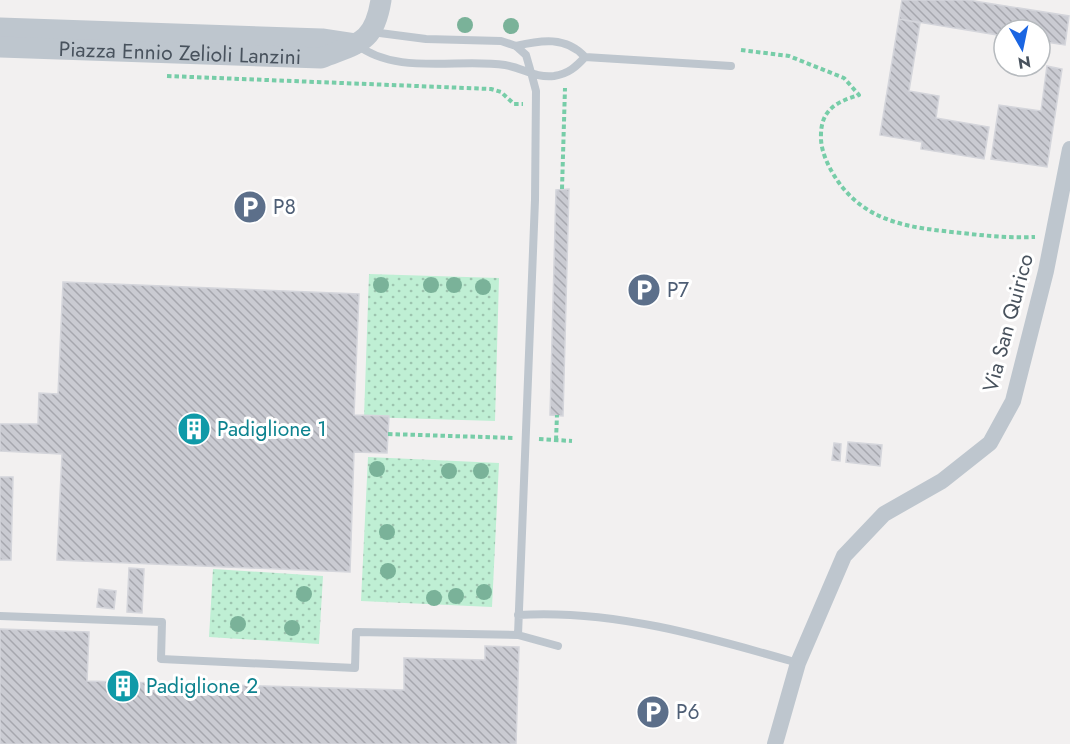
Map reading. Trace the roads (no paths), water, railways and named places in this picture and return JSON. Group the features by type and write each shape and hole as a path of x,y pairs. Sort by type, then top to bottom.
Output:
{"street":[{"path":"364,38 381,0"},
{"name":"Piazza Ennio Zelioli Lanzini","path":"0,28 322,39 364,38"},
{"name":"Piazza Ennio Zelioli Lanzini","path":"0,47 321,58 364,38"},
{"name":"Via San Quirico","path":"775,744 798,663 844,556 884,514 942,481 990,443 1013,400 1054,237 1070,149"}],"lane":[{"path":"518,634 527,438 536,104 532,76 526,55 516,46 501,41 364,38 367,53 390,61 504,65 532,76 556,76 575,69 585,57"},
{"path":"516,46 555,40 576,46 585,57 731,66"},
{"path":"518,615 567,612 620,621 722,640 798,663"},
{"path":"0,616 162,622 161,659 354,668 357,632 518,634 558,646"}],"place":[{"name":"P8","path":"250,207"},
{"name":"P7","path":"644,290"},
{"name":"Padiglione 1","path":"194,429"},
{"name":"Padiglione 2","path":"123,686"},
{"name":"P6","path":"653,712"}]}
